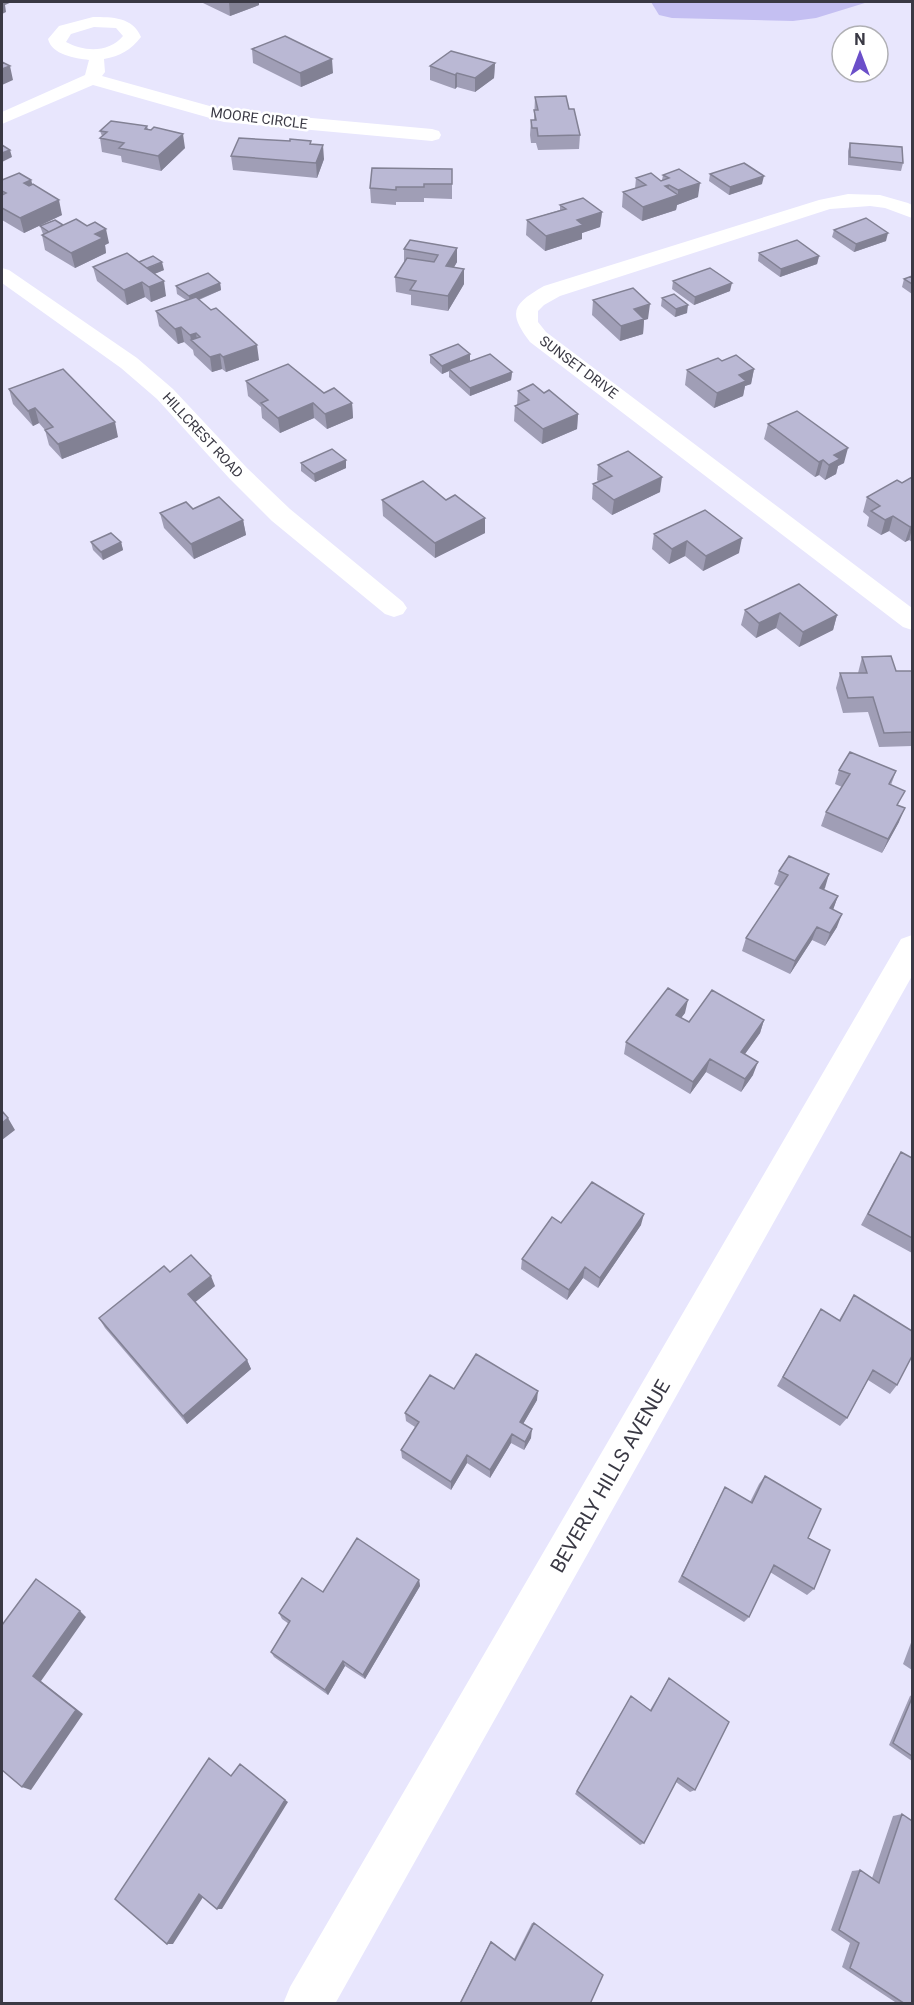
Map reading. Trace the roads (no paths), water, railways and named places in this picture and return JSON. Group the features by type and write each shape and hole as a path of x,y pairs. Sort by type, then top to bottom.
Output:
{"street":[{"path":"2,119 91,79 96,72 97,54"},
{"name":"MOORE CIRCLE","path":"91,79 224,116 432,135"},
{"name":"SUNSET DRIVE","path":"912,212 883,201 866,198 826,204 552,291 536,300 527,310 527,323 538,337 912,621"},
{"name":"HILLCREST ROAD","path":"2,274 129,363 165,394 238,473 281,515 394,608"},
{"name":"BEVERLY HILLS AVENUE","path":"307,2004 912,948"}]}
